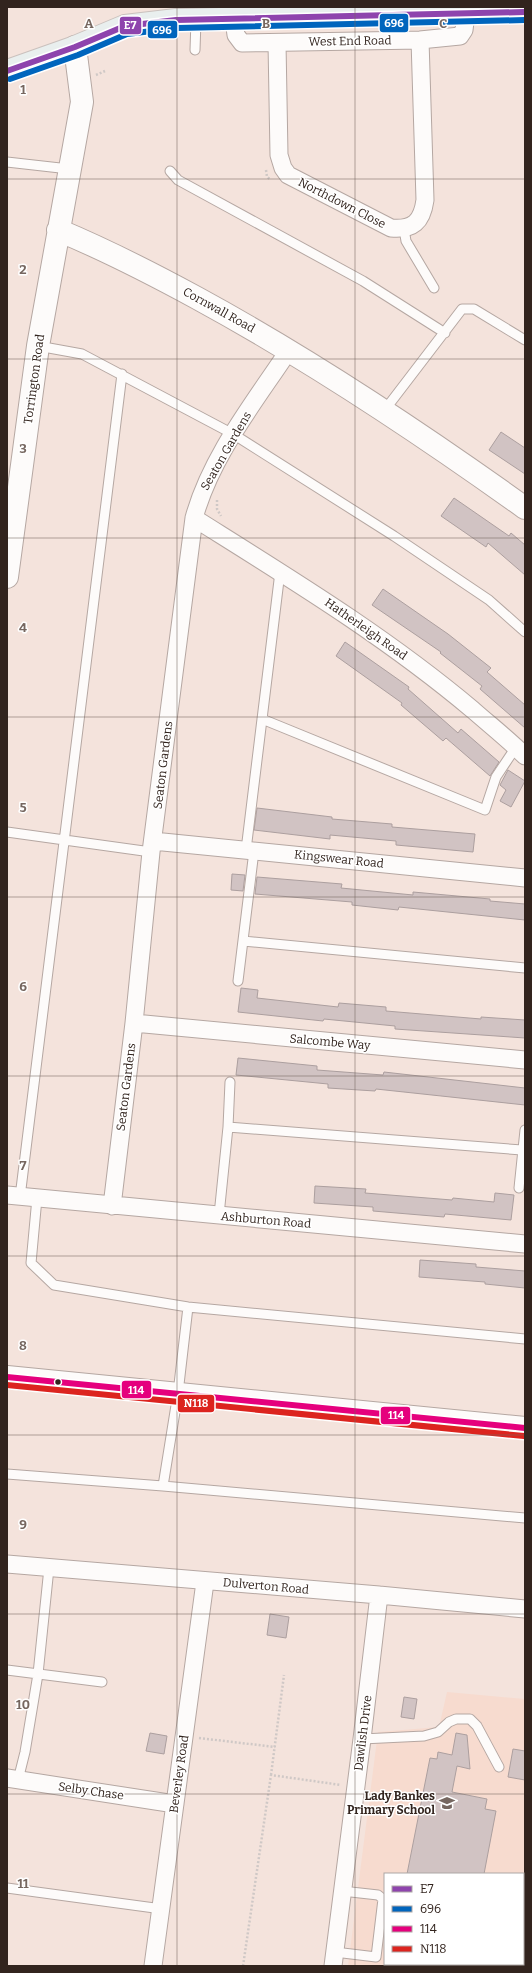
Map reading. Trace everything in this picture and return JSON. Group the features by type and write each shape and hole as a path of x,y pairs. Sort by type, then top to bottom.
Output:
{"main road":[{"name":"West End Road","path":"7,71 75,47 125,26 234,20 291,12 466,14 525,12"}],"street":[{"name":"West End Road","path":"234,20 236,36 242,43 420,40 460,36 464,30 466,14"},
{"path":"404,229 414,224 423,214 425,200 420,40"},
{"name":"Northdown Close","path":"277,43 279,155 282,168 288,175 391,228 404,229"},
{"path":"58,230 82,102 75,47"},
{"name":"Torrington Road","path":"7,576 38,346 58,230"},
{"name":"Cornwall Road","path":"58,230 95,245 137,266 289,350 384,411 525,508"},
{"name":"Seaton Gardens","path":"112,1206 134,1023 152,846 194,518 200,496 233,434 289,350"},
{"name":"Hatherleigh Road","path":"194,518 280,572 401,652 521,752"},
{"name":"Kingswear Road","path":"152,846 250,851 525,878"},
{"name":"Salcombe Way","path":"134,1023 525,1060"},
{"name":"Ashburton Road","path":"14,1196 525,1244"},
{"path":"7,1377 525,1428"},
{"name":"Dulverton Road","path":"7,1564 205,1582 379,1595 525,1610"},
{"name":"Beverley Road","path":"153,1966 162,1909 205,1582"},
{"name":"Dawlish Drive","path":"338,1960 342,1891 379,1595"},
{"name":"Selby Chase","path":"12,1779 175,1804"}],"lane":[{"path":"182,24 195,50"},
{"path":"7,162 69,169"},
{"path":"170,171 178,180 363,281 445,333"},
{"path":"404,229 406,240 434,288"},
{"path":"384,411 462,309 474,309 525,340"},
{"path":"38,346 82,354 233,434 400,540 489,600 525,632"},
{"path":"14,1196 64,840 122,374"},
{"path":"238,981 243,941 262,719 280,572"},
{"path":"262,719 485,810 496,776 521,752"},
{"path":"7,832 64,840 152,846"},
{"path":"243,941 525,968"},
{"path":"219,1215 228,1127 230,1082"},
{"path":"228,1127 522,1150"},
{"path":"519,1188 525,1130"},
{"path":"38,1198 31,1263 54,1285 188,1307 525,1338"},
{"path":"163,1486 178,1393 188,1307"},
{"path":"7,1474 163,1486 525,1518"},
{"path":"12,1779 26,1752 38,1674 49,1568"},
{"path":"7,1670 102,1682"},
{"path":"362,1739 424,1736 438,1732 449,1722 456,1719 470,1720 477,1726 499,1768"},
{"path":"7,1888 162,1909"},
{"path":"338,1960 376,1957 383,1899 378,1895 342,1891"}],"path":[{"path":"265,163 267,177 274,181"},
{"path":"217,495 217,509 224,520"},
{"path":"243,1966 284,1675"},
{"path":"198,1738 275,1747"},
{"path":"271,1775 345,1785"}],"shaded area":[{"name":"Lady Bankes Primary School","path":"447,1692 525,1699 525,1966 348,1966 378,1732 439,1727"}],"building":[{"path":"501,432 525,448 525,474 489,450"},
{"path":"454,498 509,536 511,533 525,545 525,575 488,543 486,547 441,516"},
{"path":"383,589 448,634 491,668 487,672 525,705 525,728 480,689 482,686 440,653 441,652 372,605"},
{"path":"345,642 409,687 408,689 458,733 461,729 499,762 490,776 446,738 443,741 401,705 402,703 336,656"},
{"path":"508,770 525,781 511,807 500,801 506,790 500,785"},
{"path":"257,808 332,817 332,819 392,824 392,827 475,834 473,852 396,845 396,841 330,835 330,839 254,830"},
{"path":"232,874 245,875 243,891 231,890"},
{"path":"257,877 342,884 341,888 413,895 413,892 490,899 490,901 525,904 525,920 399,907 398,910 352,905 352,902 255,894"},
{"path":"241,988 258,990 257,998 338,1007 339,1003 386,1007 386,1011 481,1019 481,1017 525,1020 525,1038 395,1029 395,1026 324,1019 323,1021 238,1012"},
{"path":"238,1058 317,1066 317,1070 383,1075 384,1072 525,1088 525,1105 376,1089 375,1091 328,1088 328,1084 236,1075"},
{"path":"315,1186 366,1189 365,1193 494,1202 495,1193 514,1195 511,1220 445,1214 444,1217 373,1211 373,1207 314,1203"},
{"path":"420,1260 476,1264 476,1267 525,1271 525,1288 485,1284 485,1282 419,1277"},
{"path":"270,1614 289,1617 286,1638 267,1635"},
{"path":"404,1697 417,1699 414,1719 401,1717"},
{"path":"150,1733 167,1736 164,1754 146,1751"},
{"path":"456,1733 467,1735 470,1769 457,1766 452,1792 487,1799 485,1809 496,1811 484,1873 407,1873 430,1758 437,1759 438,1752 452,1755"},
{"path":"513,1749 525,1751 525,1780 508,1777"}],"transit line":[{"name":"E7","path":"7,71 75,47 125,26 176,20 525,12"},
{"name":"696","path":"10,79 78,55 127,34 177,28 525,20"},
{"name":"114","path":"7,1377 525,1428"},
{"name":"N118","path":"7,1385 524,1436"}],"place":[{"name":"Lady Bankes Primary School","path":"447,1803"}]}
